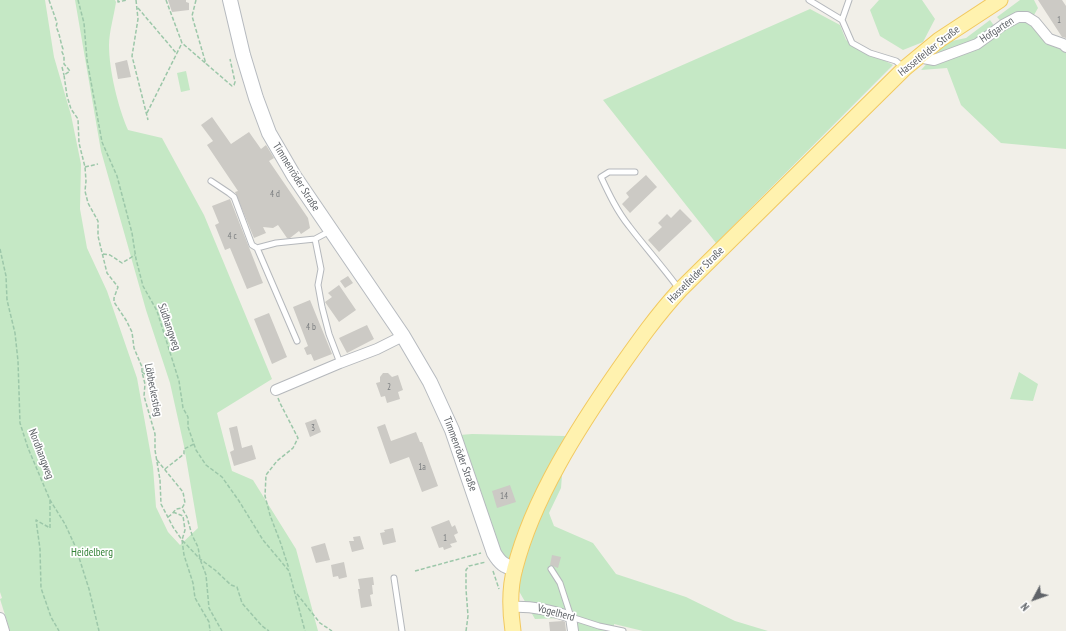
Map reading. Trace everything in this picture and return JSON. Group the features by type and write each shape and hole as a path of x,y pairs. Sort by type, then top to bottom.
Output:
{"main road":[{"name":"Timmenröder Straße","path":"230,0 243,55 267,128 284,161 403,336 421,366 443,409 460,452 489,550 501,563 515,569"},
{"name":"Hasselfelder Straße","path":"514,631 511,607 512,586 515,569 537,508 576,434 648,328 680,290 905,68 945,36 1000,0"}],"street":[{"name":"Hofgarten","path":"918,57 934,60 977,44 1003,25 1018,17 1027,16 1035,22 1049,39 1063,44 1066,47"},
{"path":"276,390 377,349 403,336"},
{"name":"Vogelherd","path":"511,607 543,608 571,616"},
{"path":"571,616 573,631"},
{"path":"0,618 4,631"}],"lane":[{"path":"809,0 842,20 852,43 870,53 896,60 905,68"},
{"path":"842,20 849,0"},
{"path":"635,172 610,172 601,177 611,198 628,225 660,263 680,290"},
{"path":"211,181 229,192 234,197 252,245 257,248 297,342"},
{"path":"257,248 276,242 315,240 331,231"},
{"path":"315,240 321,268 318,285 322,307 329,334 340,363"},
{"path":"551,568 560,583 571,616"},
{"path":"394,578 402,631"},
{"name":"Vogelherd","path":"571,616 599,626 623,631"}],"path":[{"name":"Löbbeckestieg","path":"49,0 57,23 56,27 60,34 64,64 70,71 64,75 67,96 71,109 78,119 79,143 85,167 86,181 84,191 88,203 98,221 98,236 107,272 118,287 114,302 132,332 134,348 142,367 145,384 144,396 155,434 161,504 182,540 184,555 193,583 195,598 209,622 210,631"},
{"name":"Südhangweg","path":"78,0 84,23 87,60 102,142 117,176 132,234 135,255 143,286 156,311 178,381 183,408 188,417 188,427 196,450 206,465 222,477 264,540 289,571 296,592 305,631"},
{"path":"118,0 118,2 127,0"},
{"path":"136,0 138,7 138,19 132,56 148,120"},
{"path":"166,0 182,44 232,86 234,85 234,82 230,59"},
{"path":"196,0 192,16 206,64"},
{"path":"138,7 177,54"},
{"path":"146,113 182,44"},
{"path":"62,67 64,75"},
{"path":"85,167 98,164"},
{"name":"Nordhangweg","path":"0,249 6,276 7,300 15,333 18,361 20,423 28,448 50,500 66,524 76,548 89,590 99,631"},
{"path":"103,254 110,255 122,263 135,255"},
{"path":"142,372 145,374 144,366 149,371"},
{"path":"276,390 280,403 298,438 292,448 277,461 266,475 265,496 289,571"},
{"path":"165,469 184,454 184,450 194,444"},
{"path":"157,460 183,492 184,503 182,508 187,517 192,535 198,547 200,559 206,575 208,608 222,631"},
{"path":"50,500 50,528 36,520 40,549 41,588 59,631"},
{"path":"168,517 176,509 182,508"},
{"path":"173,512 183,516 186,530 182,540 200,559 216,570 231,585 237,587 242,602 262,626 269,631"},
{"path":"415,571 489,550 490,561 469,566 466,570 468,616 466,631"},
{"path":"492,568 499,589"},
{"path":"296,592 320,623 332,631"}],"green space":[{"name":"Heidelberg","path":"0,0 45,0 54,57 71,115 81,164 80,209 87,248 107,291 137,378 153,467 156,507 168,532 180,545 198,528 184,446 170,383 146,310 101,151 75,0 115,0 116,2 109,40 109,55 115,88 128,130 162,138 204,215 272,379 217,413 232,471 253,480 296,549 318,631 10,631 0,599 2,598 0,592"},
{"path":"879,0 922,0 935,19 923,42 903,50 880,36 870,10"},
{"path":"1020,0 1034,0 1038,8 1030,22 1047,44 1066,51 1066,149 1001,143 961,105 947,68 921,70 947,42 966,38 990,20 995,27 1005,26 997,17"},
{"path":"810,9 840,25 846,40 893,65 716,243 603,100"},
{"path":"186,71 190,90 181,92 177,73"},
{"path":"1019,372 1038,384 1033,401 1010,399"},
{"path":"460,435 565,436 561,488 549,513 554,526 593,543 616,574 686,597 735,621 768,631 643,631 614,624 614,631 578,631 565,618 535,619 516,586 494,538"}],"building":[{"path":"168,0 186,0 186,2 189,3 189,10 172,12"},
{"path":"1038,0 1062,0 1066,6 1066,38 1062,37"},
{"path":"127,60 131,77 118,79 115,63"},
{"path":"212,117 231,144 249,132 261,149 266,145 274,158 269,161 308,218 310,228 301,234 299,231 290,238 287,238 278,225 273,228 263,227 266,233 254,238 235,192 238,191 207,145 213,141 201,125"},
{"path":"646,175 657,187 630,213 622,204 629,197 626,193"},
{"path":"230,199 263,283 247,289 230,248 225,250 215,225 219,223 212,206"},
{"path":"680,209 692,221 659,252 648,240 662,227 658,223 667,214 671,218"},
{"path":"348,276 353,283 345,288 340,281"},
{"path":"339,285 356,310 339,322 325,302 332,297 328,293"},
{"path":"310,300 332,354 314,361 311,354 307,355 304,348 308,346 293,307"},
{"path":"269,313 287,357 272,364 254,319"},
{"path":"367,325 374,339 347,353 339,338"},
{"path":"383,373 388,373 392,377 398,375 403,390 398,392 400,399 387,403 385,396 381,397 376,383 380,382 380,377"},
{"path":"316,419 321,432 310,437 305,423"},
{"path":"385,424 391,441 416,432 420,442 422,442 438,486 422,492 409,457 390,464 377,427"},
{"path":"237,426 242,448 252,445 256,459 234,466 230,452 234,450 229,428"},
{"path":"510,485 516,502 497,508 492,491"},
{"path":"449,520 452,527 455,525 458,533 454,535 457,542 450,544 452,547 444,550 443,547 439,548 431,527"},
{"path":"393,528 396,542 383,545 380,533 385,532 384,530"},
{"path":"360,536 364,549 352,552 349,541 354,541 353,537"},
{"path":"325,543 330,560 316,563 311,547"},
{"path":"552,555 561,557 558,568 550,565"},
{"path":"344,562 347,577 339,579 338,576 333,577 331,565"},
{"path":"373,577 373,594 370,595 372,606 361,608 358,579"},
{"path":"549,622 565,622 566,631 550,631"}]}
